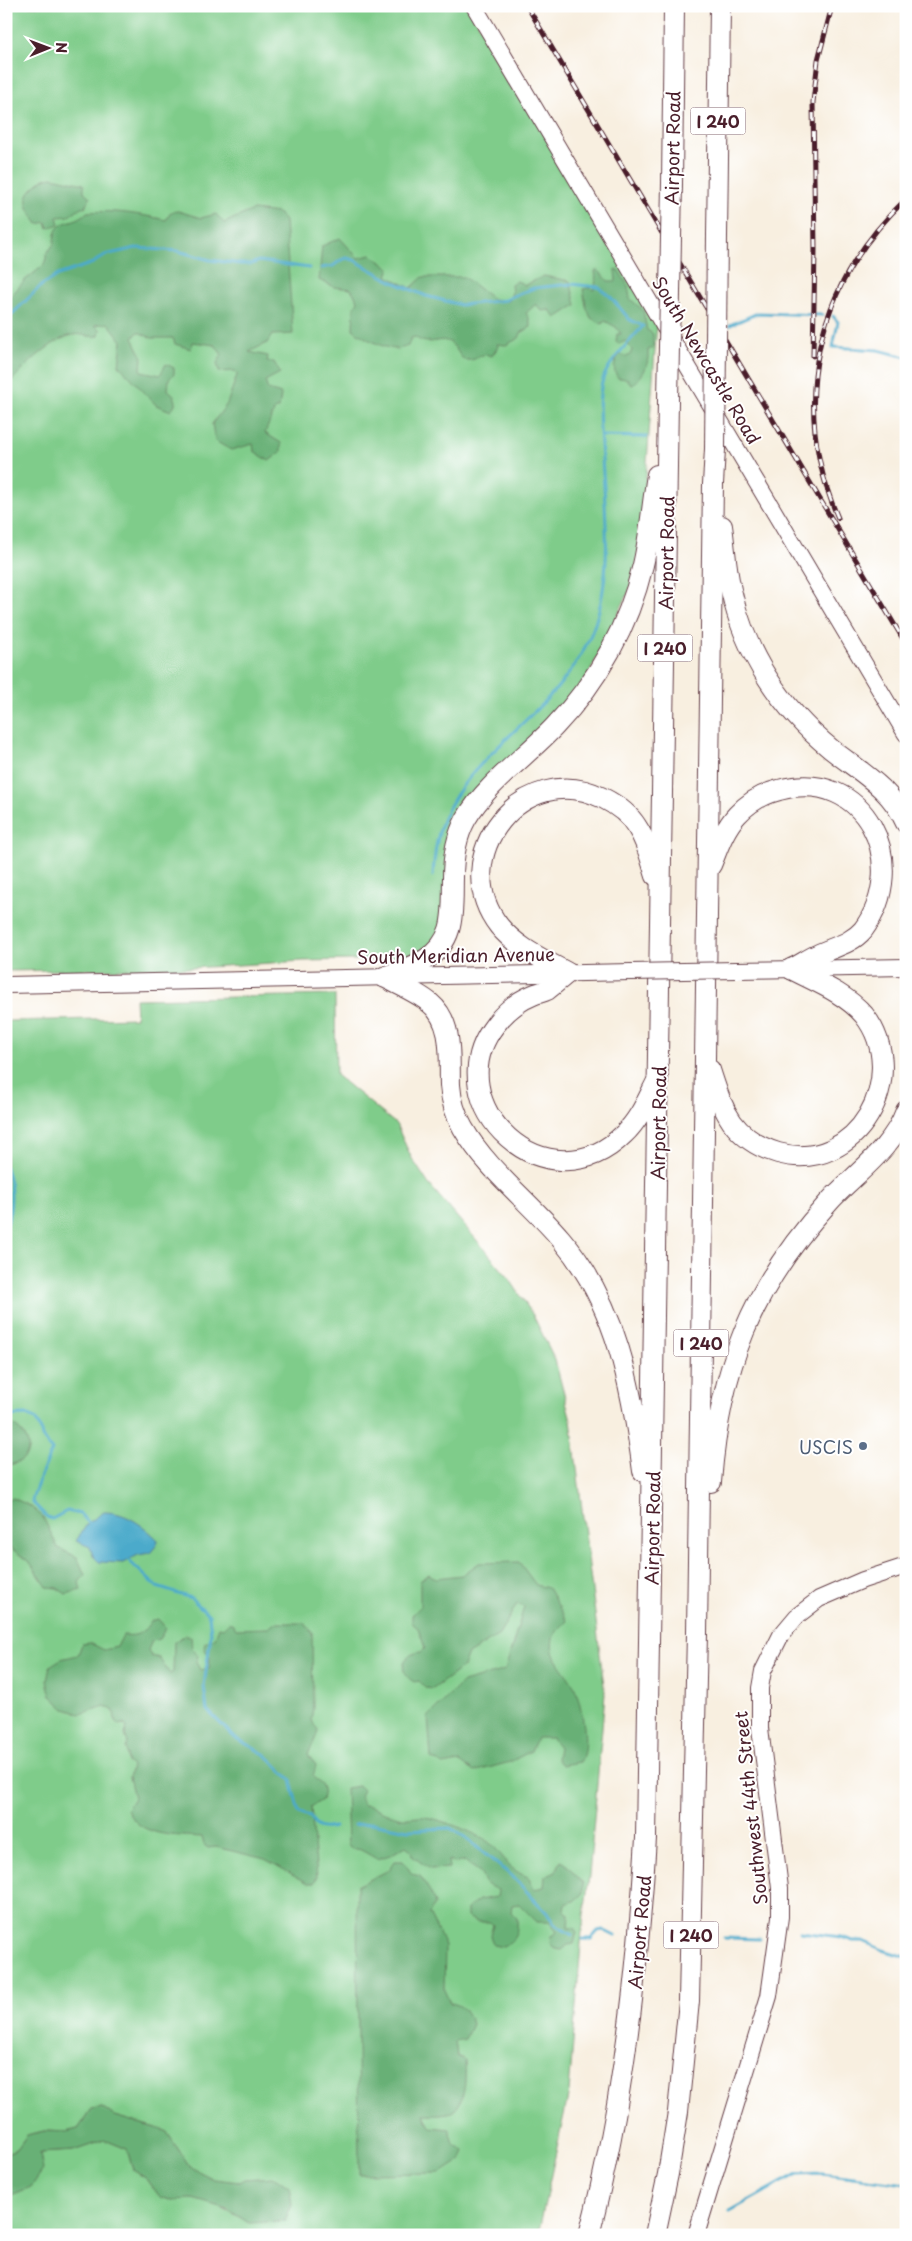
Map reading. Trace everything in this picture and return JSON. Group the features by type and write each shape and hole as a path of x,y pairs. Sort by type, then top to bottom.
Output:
{"highway":[{"name":"Airport Road","path":"589,2235 612,2134 624,2062 636,1972 646,1838 662,895 674,6"},
{"name":"I 240","path":"655,2235 668,2174 678,2112 689,2001 697,1633 704,1054 715,486 720,6"},
{"path":"384,977 425,960 446,940 451,928 453,913 452,877 455,851 461,830 467,818 486,793 555,727 577,702 594,680 614,646 634,598 643,564 668,402"},
{"path":"715,486 730,588 735,608 751,651 763,673 784,702 812,732 879,784 900,810 906,823"},
{"path":"707,874 727,829 737,814 753,801 771,792 791,786 812,786 832,789 851,799 866,813 877,829 888,865 887,883 882,900 874,916 862,931 848,943 819,954 791,969"},
{"path":"659,1076 636,1121 624,1134 596,1153 568,1160 551,1159 522,1149 500,1131 484,1103 480,1088 478,1072 486,1040 494,1026 507,1012 521,1001 546,990 568,973 529,952 512,939 493,916 486,902 482,871 483,855 493,831 514,807 527,798 543,792 560,789 596,794 626,813 640,832 662,895"},
{"path":"704,1054 724,1108 732,1123 756,1144 789,1156 808,1156 829,1152 848,1142 863,1128 876,1109 883,1089 884,1062 877,1035 865,1016 850,1002 791,969"},
{"path":"384,977 420,996 438,1011 444,1022 449,1039 450,1086 455,1108 462,1125 483,1156 562,1240 579,1264 608,1317 619,1345 635,1411 652,1538"},
{"path":"697,1633 712,1460 722,1401 745,1327 760,1295 779,1263 829,1202 880,1152 894,1135 906,1111"}],"street":[{"name":"South Newcastle Road","path":"474,6 906,734"},
{"name":"South Meridian Avenue","path":"6,985 906,967"},
{"name":"Southwest 44th Street","path":"696,2235 769,1996 780,1918 780,1888 760,1728 760,1688 763,1671 781,1635 797,1616 819,1599 863,1580 906,1566"}],"green space":[{"path":"6,6 468,6 657,323 644,504 635,579 586,680 471,802 448,916 438,942 407,959 303,961 192,968 6,971"},
{"path":"52,177 84,184 84,192 90,197 85,207 81,207 69,216 57,217 59,224 48,228 46,222 38,224 31,214 27,200 30,191 35,186 41,181"},
{"path":"253,210 278,213 285,221 293,334 272,335 267,343 249,352 268,356 267,362 274,362 280,373 265,381 268,390 281,394 279,409 275,409 265,433 281,443 281,452 269,461 254,451 253,444 231,450 215,441 212,424 227,404 237,375 235,371 219,372 217,363 222,355 215,345 193,342 191,349 175,344 173,338 152,338 138,332 133,338 142,356 141,371 160,375 166,364 174,368 174,374 169,379 168,390 174,395 176,402 171,411 156,405 119,365 122,341 108,323 95,325 100,329 99,336 73,335 55,342 28,364 6,387 6,302 24,281 43,266 46,254 54,244 57,229 61,225 87,212 127,213 166,220 171,212 178,211 201,218 216,214 224,223"},
{"path":"340,238 358,258 371,255 390,268 387,276 411,288 423,277 464,277 493,299 509,301 512,292 511,285 517,281 525,285 544,276 570,281 576,305 556,318 550,310 542,311 536,304 526,313 531,327 521,333 519,338 506,345 497,344 498,347 492,356 485,354 472,360 464,360 448,341 425,342 415,337 411,338 408,346 397,349 386,347 367,339 353,329 354,308 358,301 351,289 334,287 319,280 322,246"},
{"path":"598,270 608,281 616,281 615,270 619,271 628,286 630,299 643,310 647,330 653,334 653,348 648,350 648,361 645,369 633,385 629,383 628,379 618,378 614,369 620,354 626,357 630,355 632,350 626,341 619,344 616,342 617,334 621,334 616,327 605,321 602,324 591,318 586,306 583,289 589,288 594,290 595,271"},
{"path":"335,995 336,1075 396,1124 411,1157 428,1183 509,1278 533,1315 555,1360 571,1420 605,1694 569,2092 538,2235 6,2235 6,2195 9,2196 40,2153 73,2151 105,2140 127,2149 133,2170 147,2179 160,2197 191,2199 209,2203 223,2208 249,2223 239,2182 214,2180 190,2167 166,2131 114,2116 102,2107 92,2109 78,2129 66,2132 44,2131 27,2135 17,2149 6,2153 6,1021 136,1018 135,999"},
{"path":"6,1419 22,1433 27,1441 28,1452 22,1460 6,1465"},
{"path":"13,1498 30,1506 43,1517 58,1548 77,1557 85,1575 79,1582 81,1590 66,1594 57,1588 47,1587 29,1561 6,1545 6,1499"},
{"path":"519,1562 536,1585 548,1588 567,1621 555,1634 552,1647 556,1660 573,1684 578,1698 583,1717 585,1738 583,1756 580,1762 562,1765 557,1759 559,1747 552,1738 537,1738 531,1751 510,1762 474,1772 460,1762 443,1765 431,1758 428,1717 463,1682 505,1670 524,1607 517,1604 499,1635 468,1654 463,1667 433,1689 426,1688 419,1681 414,1682 409,1678 403,1669 409,1656 421,1652 425,1648 418,1628 412,1623 412,1615 420,1607 420,1581 428,1574 436,1578 462,1575 479,1563"},
{"path":"158,1619 166,1628 159,1639 152,1641 148,1650 151,1656 159,1658 170,1674 173,1672 174,1642 185,1635 191,1637 192,1648 198,1656 196,1662 200,1670 209,1668 210,1657 204,1648 205,1642 215,1638 219,1627 223,1628 228,1623 232,1623 236,1629 268,1628 275,1623 305,1623 312,1633 313,1708 311,1720 318,1730 308,1755 316,1765 313,1777 323,1790 322,1800 311,1807 317,1877 314,1883 308,1883 265,1859 216,1847 208,1848 204,1845 202,1837 159,1833 140,1825 127,1809 134,1798 129,1777 132,1766 128,1763 126,1748 128,1743 125,1735 127,1727 123,1724 118,1725 115,1720 114,1711 105,1706 80,1714 65,1709 51,1696 47,1681 50,1666 61,1659 78,1655 82,1644 90,1643 104,1650 117,1647 123,1635 140,1633 151,1621"},
{"path":"359,1786 363,1790 360,1796 363,1805 401,1818 425,1817 440,1821 470,1832 487,1841 514,1870 528,1877 534,1889 544,1887 545,1876 556,1871 561,1861 565,1863 583,1883 583,1893 574,1901 565,1904 564,1910 569,1914 568,1928 574,1928 577,1932 574,1944 568,1945 562,1950 555,1949 550,1943 551,1936 557,1932 549,1922 537,1922 519,1904 512,1905 511,1912 517,1918 516,1931 513,1938 503,1947 493,1945 490,1935 493,1925 490,1922 477,1922 467,1917 467,1909 479,1900 497,1897 498,1890 486,1883 478,1871 465,1861 456,1863 448,1860 449,1868 430,1869 412,1856 411,1850 406,1846 390,1855 377,1859 361,1850 350,1848 348,1845 346,1788"},
{"path":"395,1861 403,1861 412,1874 420,1876 431,1893 435,1904 429,1914 445,1945 444,1990 450,2003 458,2005 464,2010 472,2024 465,2039 455,2041 457,2056 465,2060 462,2099 454,2110 448,2113 424,2114 430,2127 450,2129 454,2144 464,2151 461,2160 441,2173 359,2174 357,1886 389,1870"},
{"path":"102,2107 114,2116 166,2131 190,2167 214,2179 239,2182 244,2179 275,2177 289,2187 292,2204 285,2221 249,2223 227,2209 193,2199 171,2200 160,2197 147,2179 133,2170 127,2149 105,2140 73,2151 40,2153 43,2170 31,2187 9,2196 6,2195 6,2153 17,2149 27,2135 44,2131 66,2132 78,2129 92,2109"}],"water":[{"path":"104,1512 120,1514 134,1520 158,1540 156,1546 150,1553 138,1555 123,1563 99,1562 93,1556 90,1547 76,1541 88,1523"}],"waterway":[{"path":"6,320 42,285 58,275 93,263 105,255 136,248 178,251 210,260 241,264 251,264 259,261 309,268"},
{"path":"321,268 333,266 347,258 391,281 426,296 461,305 506,300 534,288 571,284 598,287 609,295 630,320 643,326 611,364 603,379 601,389 599,413 606,527 605,573 597,618 589,639 575,665 557,688 474,772 457,795 443,820 436,848 433,876"},
{"path":"730,325 758,313 823,315"},
{"path":"833,316 838,322 833,347 878,350 906,357"},
{"path":"601,436 647,437"},
{"path":"6,1168 11,1198 6,1227"},
{"path":"6,1416 26,1415 35,1419 42,1437 52,1450 32,1502 47,1517 52,1519 67,1511 80,1514 90,1524"},
{"path":"125,1557 157,1587 191,1598 209,1615 211,1634 204,1686 207,1710 234,1737 266,1755 291,1780 299,1813 310,1816 319,1827 334,1827"},
{"path":"354,1825 372,1823 408,1830 450,1828 462,1835 513,1877 547,1913 554,1924 572,1935"},
{"path":"583,1939 591,1939 598,1931 603,1930 615,1936"},
{"path":"800,1932 863,1941 906,1957"},
{"path":"725,1938 760,1939"},
{"path":"730,2211 797,2174 822,2173 906,2184"}],"railway":[{"path":"527,6 906,644"},
{"path":"813,356 815,250 813,102 818,60 832,6"},
{"path":"838,518 823,475 815,432 814,389 820,348 832,307 850,269 875,233 906,199"}],"place":[{"name":"USCIS","path":"863,1446"}]}
